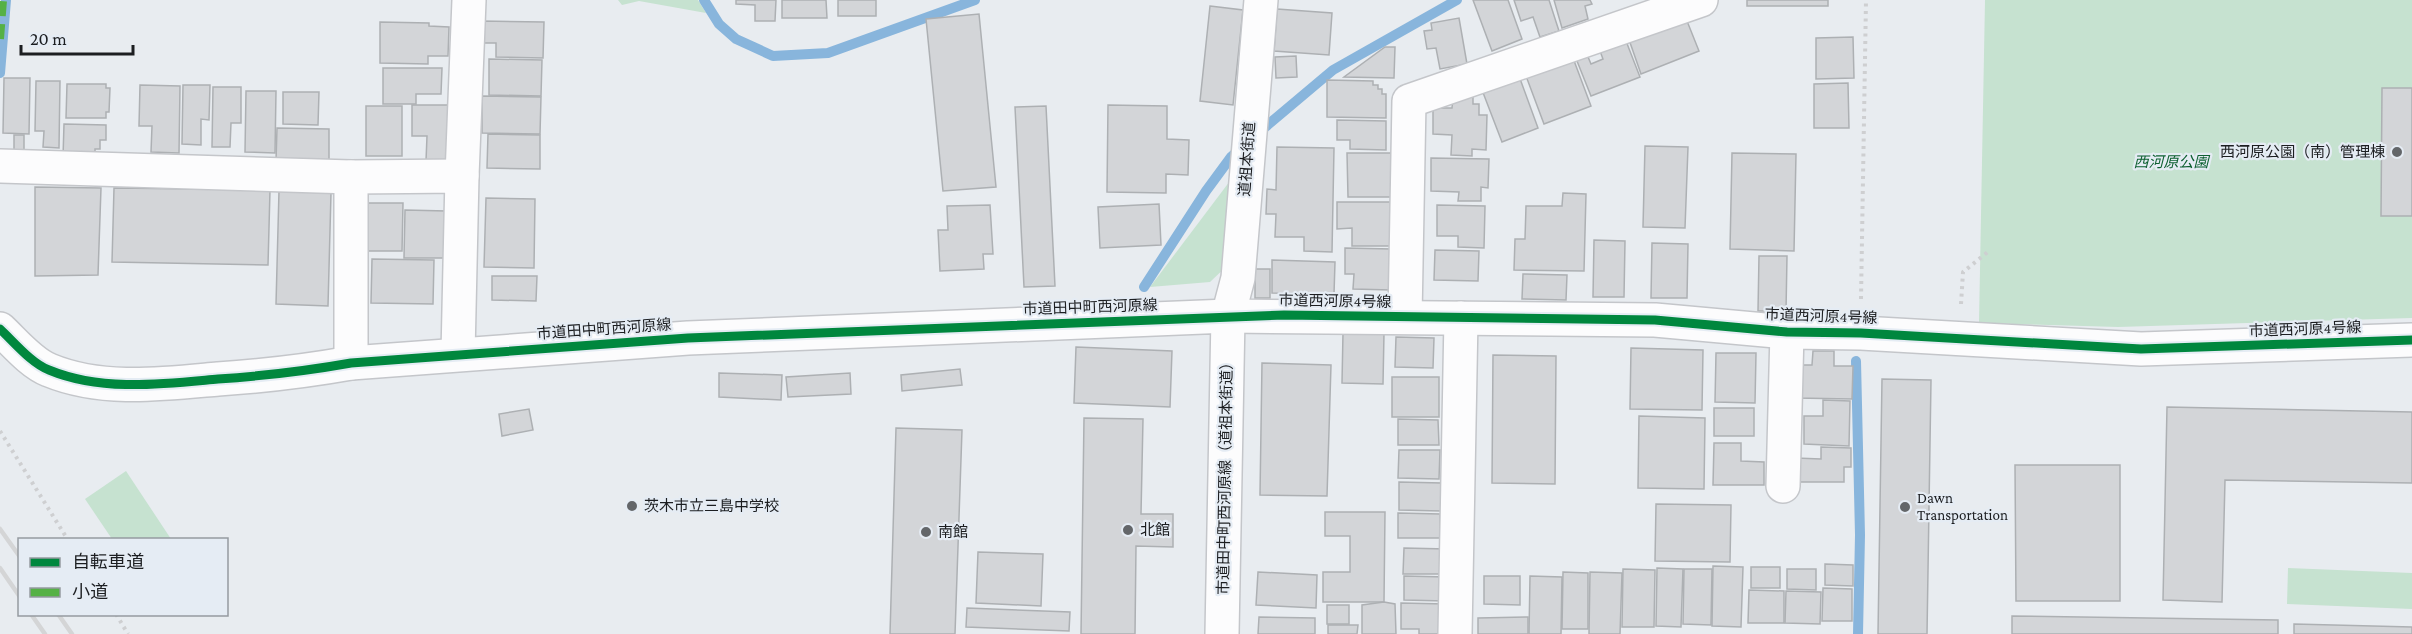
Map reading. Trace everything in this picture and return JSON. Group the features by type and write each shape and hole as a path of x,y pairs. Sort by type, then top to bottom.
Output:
{"street":[{"path":"458,354 462,176 470,0"},
{"name":"道祖本街道","path":"1228,316 1238,278 1261,0"},
{"path":"1405,317 1408,101 1701,0"},
{"path":"0,166 351,177 462,176"},
{"path":"351,177 351,363"},
{"name":"市道西河原4号線","path":"1228,316 1655,320 1787,332 1861,333 2141,349 2412,340"},
{"name":"市道田中町西河原線","path":"0,329 48,370 87,380 120,384 158,384 301,372 351,363 700,337 1228,316"},
{"name":"市道田中町西河原線（道祖本街道）","path":"1222,634 1228,316"},
{"path":"1455,634 1461,318"},
{"path":"1783,486 1787,332"}],"path":[{"path":"1861,333 1866,0"},
{"path":"1960,338 1963,272 1989,251"},
{"path":"0,431 68,538"},
{"path":"117,616 128,634"}],"green space":[{"path":"618,0 698,0 706,13 639,1 622,5"},
{"name":"西河原公園","path":"1985,0 2412,0 2412,318 2118,327 1979,323"},
{"path":"1233,177 1231,262 1210,282 1150,287"},
{"path":"126,471 170,538 111,538 85,499"},
{"path":"2288,568 2412,573 2412,609 2287,604"}],"building":[{"path":"736,0 776,0 775,21 755,21 755,5 736,4"},
{"path":"782,0 826,0 827,18 782,18"},
{"path":"838,0 876,0 876,16 838,16"},
{"path":"1473,0 1508,0 1522,39 1492,51"},
{"path":"1514,0 1549,0 1559,31 1540,37 1533,17 1521,21"},
{"path":"1554,0 1590,0 1592,4 1585,6 1588,19 1562,28"},
{"path":"1747,0 1828,0 1828,6 1747,6"},
{"path":"1210,6 1243,10 1233,105 1200,101"},
{"path":"1277,9 1332,13 1329,55 1274,51"},
{"path":"979,14 996,187 943,191 926,19"},
{"path":"1459,18 1467,64 1440,69 1436,48 1427,49 1424,31 1432,30 1431,23"},
{"path":"481,21 544,22 543,58 496,57 496,43 481,43"},
{"path":"1687,21 1699,51 1641,74 1626,31"},
{"path":"380,22 429,23 429,26 449,27 448,56 428,56 428,64 380,63"},
{"path":"1853,37 1854,78 1816,79 1816,38"},
{"path":"1626,41 1640,77 1591,96 1575,56 1586,52 1591,64 1603,59 1600,51"},
{"path":"1385,47 1395,47 1394,78 1344,77"},
{"path":"1296,56 1297,77 1276,78 1275,57"},
{"path":"1573,58 1591,106 1544,124 1526,76"},
{"path":"489,59 542,60 541,96 489,95"},
{"path":"383,68 442,68 441,94 416,94 416,104 383,104"},
{"path":"1519,76 1538,128 1502,142 1482,90"},
{"path":"4,78 30,78 29,134 3,133"},
{"path":"1327,80 1373,81 1373,85 1378,85 1378,89 1382,89 1382,94 1386,94 1386,118 1327,117"},
{"path":"36,81 60,81 59,148 43,147 44,131 35,131"},
{"path":"1848,83 1849,128 1814,128 1814,84"},
{"path":"67,84 106,84 106,88 110,88 109,112 106,112 106,118 66,118"},
{"path":"140,85 180,86 179,153 151,152 152,126 139,126"},
{"path":"183,85 210,85 209,120 201,119 201,145 182,144"},
{"path":"213,87 241,87 241,123 231,123 230,147 212,147"},
{"name":"西河原公園（南）管理棟","path":"2382,88 2412,88 2412,216 2381,216"},
{"path":"246,91 276,91 275,153 245,152"},
{"path":"283,92 319,92 318,125 283,124"},
{"path":"482,96 541,97 540,134 482,133"},
{"path":"1453,97 1473,97 1473,104 1479,104 1479,115 1487,115 1486,150 1472,149 1472,156 1451,155 1452,135 1433,134 1433,108 1452,108"},
{"path":"412,105 449,105 448,162 426,161 427,136 412,136"},
{"path":"1108,105 1167,106 1167,139 1189,140 1188,175 1166,174 1166,193 1107,192"},
{"path":"366,106 402,106 402,156 366,156"},
{"path":"1046,106 1055,286 1024,287 1015,107"},
{"path":"1337,120 1386,121 1386,150 1350,149 1350,140 1337,140"},
{"path":"64,124 106,125 106,140 100,140 100,149 95,149 95,154 63,157"},
{"path":"277,128 329,129 329,162 276,161"},
{"path":"488,134 540,135 540,169 487,168"},
{"path":"14,135 24,135 24,157 14,157"},
{"path":"1645,146 1688,147 1685,228 1643,227"},
{"path":"1277,147 1334,148 1332,252 1304,251 1304,237 1275,237 1276,214 1266,214 1267,189 1276,190"},
{"path":"1347,153 1395,153 1396,197 1348,197"},
{"path":"1732,153 1796,154 1794,251 1730,249"},
{"path":"1431,158 1489,159 1488,188 1481,187 1481,201 1458,201 1459,192 1431,191"},
{"path":"35,187 101,188 98,275 35,276"},
{"path":"114,188 270,190 268,265 112,262"},
{"path":"279,191 331,193 328,306 276,304"},
{"path":"1563,193 1586,194 1584,271 1514,270 1515,239 1525,239 1526,206 1562,206"},
{"path":"486,198 535,199 534,268 484,267"},
{"path":"1337,202 1394,202 1395,246 1352,246 1352,228 1337,229"},
{"path":"362,203 403,203 402,251 362,251"},
{"path":"1159,204 1161,245 1100,248 1098,207"},
{"path":"990,205 993,254 983,254 984,269 940,271 938,230 948,230 947,206"},
{"path":"1437,205 1485,206 1484,248 1458,247 1458,236 1437,236"},
{"path":"405,210 446,211 445,258 404,258"},
{"path":"1594,240 1625,241 1624,297 1593,297"},
{"path":"1652,243 1688,244 1687,298 1651,298"},
{"path":"1345,248 1392,249 1391,290 1353,289 1354,274 1345,274"},
{"path":"1435,250 1479,251 1478,281 1434,280"},
{"path":"1759,256 1787,256 1786,311 1758,311"},
{"path":"372,259 434,260 433,304 371,303"},
{"path":"1272,260 1335,262 1334,294 1272,293"},
{"path":"1255,269 1270,269 1270,298 1255,298"},
{"path":"1523,274 1567,275 1566,300 1522,299"},
{"path":"492,276 537,276 536,301 492,300"},
{"path":"1343,333 1384,333 1383,384 1342,383"},
{"path":"1396,337 1434,338 1433,368 1395,367"},
{"path":"1076,347 1172,351 1170,407 1074,403"},
{"path":"1631,348 1703,350 1702,410 1630,409"},
{"path":"1813,351 1834,351 1834,366 1853,366 1852,399 1796,398 1797,365 1812,365"},
{"path":"1716,353 1756,353 1755,403 1715,402"},
{"path":"1493,355 1556,356 1555,484 1492,483"},
{"path":"1262,363 1331,365 1327,496 1260,495"},
{"path":"960,369 962,385 902,391 901,375"},
{"path":"719,373 782,375 781,400 719,397"},
{"path":"850,373 851,394 788,397 786,377"},
{"path":"1392,377 1439,377 1439,417 1392,417"},
{"name":"Dawn Transportation","path":"1882,379 1931,380 1927,634 1878,634"},
{"path":"1823,400 1850,401 1849,446 1804,444 1804,416 1823,416"},
{"path":"2167,407 2412,412 2412,483 2225,480 2222,602 2163,600"},
{"path":"1714,408 1754,408 1754,436 1714,436"},
{"path":"529,409 533,430 502,436 499,414"},
{"path":"1639,416 1705,418 1704,489 1638,488"},
{"name":"北館","path":"1084,418 1143,419 1141,514 1173,514 1173,547 1136,546 1135,634 1081,634"},
{"path":"1398,419 1438,420 1439,445 1398,445"},
{"name":"南館","path":"896,428 962,430 955,634 890,634"},
{"path":"1714,443 1741,443 1741,461 1764,462 1764,485 1713,485"},
{"path":"1821,447 1851,448 1851,467 1844,467 1844,482 1796,482 1796,458 1821,459"},
{"path":"1399,450 1440,450 1439,479 1398,478"},
{"path":"2015,465 2120,465 2120,601 2016,601"},
{"path":"1399,482 1442,483 1441,511 1399,510"},
{"path":"1656,504 1731,505 1730,562 1655,561"},
{"path":"1325,512 1385,512 1384,602 1323,602 1323,572 1350,572 1350,536 1325,536"},
{"path":"1398,513 1440,514 1440,538 1398,538"},
{"path":"1404,548 1446,549 1446,574 1403,574"},
{"path":"978,552 1043,554 1041,606 976,603"},
{"path":"1825,564 1853,565 1853,586 1825,585"},
{"path":"1713,566 1743,567 1741,627 1712,626"},
{"path":"1751,567 1780,567 1780,588 1751,588"},
{"path":"1657,568 1683,569 1681,627 1656,626"},
{"path":"1623,569 1655,570 1654,627 1622,627"},
{"path":"1684,569 1712,569 1711,625 1683,624"},
{"path":"1787,569 1816,569 1816,590 1787,589"},
{"path":"1258,572 1317,575 1316,608 1256,605"},
{"path":"1563,572 1588,573 1588,629 1562,629"},
{"path":"1590,572 1622,573 1620,634 1589,634"},
{"path":"1404,576 1446,577 1445,601 1404,600"},
{"path":"1484,576 1520,576 1520,605 1484,604"},
{"path":"1530,576 1562,577 1561,634 1529,634"},
{"path":"1823,588 1852,589 1852,621 1822,621"},
{"path":"1749,590 1784,591 1784,623 1748,623"},
{"path":"1786,591 1821,592 1820,624 1785,623"},
{"path":"1384,602 1395,604 1396,634 1362,634 1362,605"},
{"path":"1401,603 1445,604 1444,634 1419,634 1419,629 1401,629"},
{"path":"1327,605 1349,605 1349,624 1327,624"},
{"path":"967,608 1070,612 1069,631 966,627"},
{"path":"2012,616 2278,620 2278,634 2012,634"},
{"path":"1259,617 1315,618 1315,634 1258,634"},
{"path":"1528,617 1528,634 1478,634 1478,618"},
{"path":"2294,624 2412,627 2412,634 2294,634"},
{"path":"1328,625 1358,625 1357,634 1328,634"}],"waterway":[{"path":"0,73 6,0"},
{"path":"704,0 719,24 736,39 773,56 828,53 975,0"},
{"path":"1257,134 1333,70 1457,0"},
{"path":"1144,287 1206,191 1231,157 1240,149"},
{"path":"1856,361 1860,535 1858,634"}],"railway":[{"path":"0,529 18,554"},
{"path":"0,568 18,594"},
{"path":"32,616 45,634"},
{"path":"59,616 72,634"}],"marked path":[{"path":"0,39 3,0"}],"cycle path":[{"path":"0,329 29,357 49,370 90,381 133,385 268,375 351,363 688,338 1284,315 1655,320 1787,332 1861,333 2141,349 2412,340"}],"place":[{"name":"西河原公園（南）管理棟","path":"2397,152"},
{"name":"茨木市立三島中学校","path":"632,506"},
{"name":"Dawn Transportation","path":"1905,507"},
{"name":"北館","path":"1128,530"},
{"name":"南館","path":"926,532"}]}
